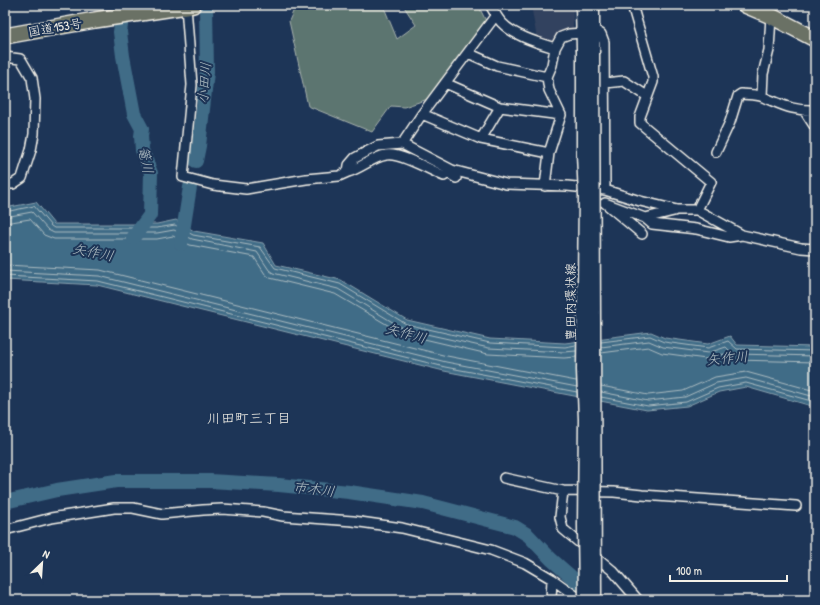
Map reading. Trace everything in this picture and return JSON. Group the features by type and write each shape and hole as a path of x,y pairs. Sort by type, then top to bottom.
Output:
{"highway":[{"path":"745,5 772,11 815,39"},
{"name":"国道153号","path":"5,36 185,6"}],"street":[{"path":"490,5 503,24 512,30 533,42 555,48"},
{"name":"豊田内環状線","path":"582,5 588,31"},
{"name":"豊田内環状線","path":"593,5 588,31 588,49 595,600"},
{"path":"632,5 653,77 653,82 640,117 640,123 711,182 697,210"},
{"path":"185,6 192,85 183,177 213,185 246,189 306,179 339,176 357,169 379,157 396,154 444,176 448,173 455,178 483,184 499,186 506,184"},
{"path":"762,96 763,74 769,50 772,11"},
{"path":"402,144 422,114 496,15"},
{"path":"546,186 549,153 561,115 549,90 547,78 552,65 555,48 561,37 588,31 601,34 604,42 605,190"},
{"name":"豊田内環状線","path":"585,600 585,419 583,356 585,196 583,154 588,49"},
{"path":"468,53 497,66 547,78"},
{"path":"5,57 22,61 32,78 35,99 34,134 31,150 22,178 13,184 5,184"},
{"path":"605,83 624,80 647,96"},
{"path":"445,83 500,107 561,115"},
{"path":"716,152 730,122 738,96 741,94 762,96 796,110 815,110"},
{"path":"481,139 500,107"},
{"path":"804,110 815,127"},
{"path":"422,114 481,139 549,153"},
{"path":"348,172 349,165 355,158 368,151 378,146 402,144 452,170 506,184 567,186 605,190 640,201 677,210 697,210 742,235 801,248 815,249"},
{"path":"642,234 605,204 645,218 652,224 696,229 729,237 742,235"},
{"path":"645,218 677,210"},
{"path":"504,478 562,491 614,492 796,506"},
{"path":"562,491 560,517 564,529 613,571 638,600"},
{"path":"5,530 51,518 114,508 133,508 162,514 222,509 263,512 283,516 353,521 402,528 440,536 491,550 525,563 552,579 581,600"},
{"path":"551,600 552,579"}],"shaded area":[{"path":"531,5 573,5 573,30 553,43 537,39"}],"green space":[{"path":"296,5 383,5 397,39 416,25 403,5 478,5 486,21 428,99 404,107 391,106 372,132 308,106 289,21"}],"water":[{"name":"矢作川","path":"36,202 54,224 157,224 176,220 194,231 263,243 276,265 341,280 407,320 490,339 565,343 651,332 665,338 708,344 730,336 737,345 815,347 815,407 746,387 719,392 687,406 647,410 444,371 97,285 5,280 5,208"}],"waterway":[{"name":"篭川","path":"124,5 120,32 123,56 134,114 142,129 142,150 151,173 150,215 133,238"},
{"name":"小田川","path":"196,161 207,72 206,5"},
{"name":"小田川","path":"181,244 190,187"},
{"name":"市木川","path":"5,502 57,490 116,481 210,481 279,485 349,492 423,503 515,527 528,535 592,598"}],"district":[{"name":"川田町三丁目","path":"249,418"}]}
